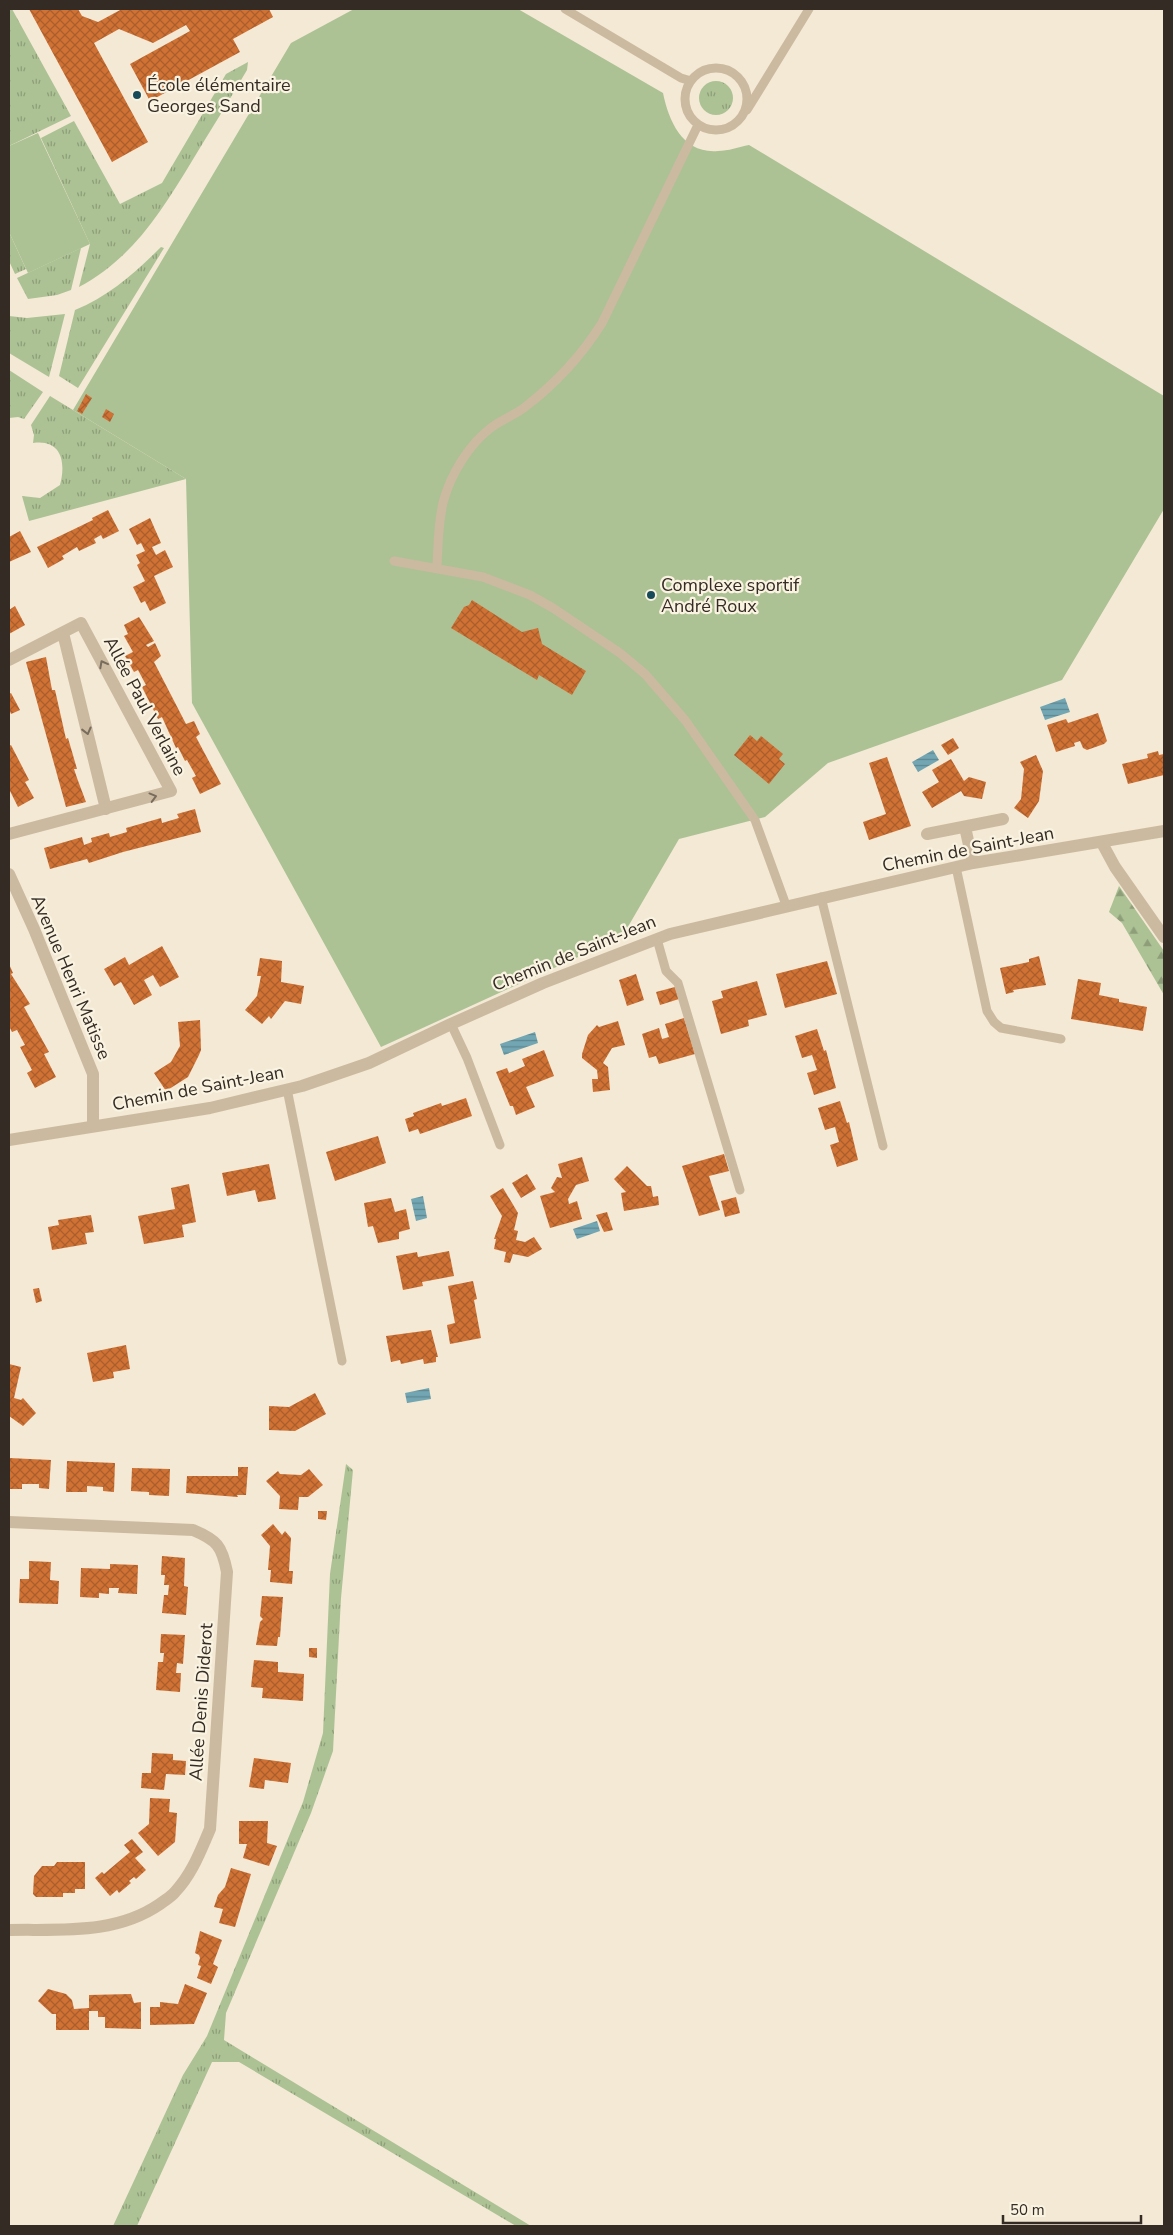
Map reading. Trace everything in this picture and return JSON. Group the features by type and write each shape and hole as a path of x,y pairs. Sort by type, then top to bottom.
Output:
{"street":[{"name":"Allée Paul Verlaine","path":"9,660 82,623 171,790 106,810 9,834"},
{"path":"63,633 106,810"},
{"path":"927,834 1003,819"},
{"path":"965,826 973,863"},
{"name":"Chemin de Saint-Jean","path":"9,1140 201,1109 287,1089 369,1063 543,983 657,939 786,905 956,866 1164,831"},
{"path":"1102,842 1115,867 1164,937"},
{"name":"Avenue Henri Matisse","path":"9,875 34,930 93,1074 94,1125"},
{"name":"Allée Denis Diderot","path":"9,1522 192,1530 211,1538 223,1552 227,1572 210,1829 195,1865 174,1894 143,1915 112,1926 9,1930"}],"lane":[{"path":"565,9 691,81"},
{"path":"744,114 747,94 744,83 737,75 728,70 706,69 691,81 685,102 688,112 698,125 710,130 720,130 738,122 744,114 809,9"},
{"path":"437,567 439,528 443,501 466,455 493,426 526,407 559,378 591,341 602,323 698,125"},
{"path":"394,561 437,567 483,577 530,595 605,643 645,674 685,720 755,820 786,905"},
{"path":"956,866 988,1011 994,1022 1001,1028 1061,1039"},
{"path":"821,897 883,1146"},
{"path":"657,939 666,971 678,983 740,1190"},
{"path":"451,1024 467,1058 500,1145"},
{"path":"287,1089 342,1361"}],"green space":[{"path":"9,9 12,9 71,116 9,146"},
{"name":"Complexe sportif André Roux","path":"354,9 518,9 663,93 674,125 687,142 695,147 706,151 718,151 749,145 1164,396 1164,509 1062,680 828,763 765,817 679,839 622,937 381,1047 192,703 186,479 73,410 291,43"},
{"path":"248,62 247,70 240,82 157,216 130,248 115,262 79,287 90,244 41,138 74,121 120,204 162,183 226,74"},
{"path":"716,81 728,86 733,98 728,110 716,115 704,110 699,98 704,86"},
{"path":"38,133 90,244 28,273 9,232 9,146"},
{"path":"9,232 26,269 15,274 9,261"},
{"path":"161,247 164,248 78,388 59,376 75,310 99,298 121,283"},
{"path":"81,248 71,290 57,295 28,299 17,278"},
{"path":"65,314 49,377 9,353 9,316 27,318"},
{"path":"9,370 43,392 24,419 18,417 9,418"},
{"path":"50,396 186,479 29,521 22,496 40,498 60,485 62,477 62,461 56,449 43,443 33,443 34,435 31,425"},
{"path":"1119,886 1164,951 1164,995 1122,923 1109,912"},
{"path":"346,1464 353,1470 341,1598 333,1751 311,1813 226,2013 224,2040 531,2226 516,2226 239,2062 212,2062 137,2226 113,2226 183,2075 207,2036 303,1802 323,1733 330,1574"}],"water":[{"path":"1065,698 1070,712 1045,720 1040,707"},
{"path":"933,750 939,760 918,772 912,762"},
{"path":"535,1032 538,1043 504,1055 500,1044"},
{"path":"423,1196 427,1218 416,1221 411,1199"},
{"path":"597,1221 600,1231 577,1239 573,1229"},
{"path":"429,1388 431,1399 407,1403 405,1393"}],"building":[{"path":"29,9 78,9 82,16 98,22 122,9 269,9 273,17 233,39 240,52 150,101 130,64 190,31 186,25 153,43 119,29 94,43 148,142 112,162"},
{"path":"86,394 92,398 82,414 77,411"},
{"path":"106,409 114,414 110,422 102,417"},
{"path":"108,510 119,531 103,539 101,535 94,539 96,543 79,551 77,547 62,556 64,559 48,568 37,547 93,520 92,518"},
{"path":"150,518 161,543 152,547 156,555 165,550 173,567 154,576 166,603 150,611 145,601 141,603 133,587 145,581 137,565 140,563 136,555 145,551 141,543 137,545 129,529"},
{"path":"20,531 31,552 9,562 9,537"},
{"path":"472,600 522,632 538,628 542,644 586,671 572,695 539,675 537,680 451,628 464,607 469,605"},
{"path":"15,606 25,625 9,634 9,610"},
{"path":"139,617 154,641 146,645 148,647 155,643 161,656 154,662 186,724 194,721 200,734 196,737 221,784 200,794 192,778 196,776 178,747 176,748 162,717 158,719 142,687 146,685 138,670 134,672 125,656 133,652 124,636 128,634 124,625"},
{"path":"46,657 52,690 55,690 66,739 68,738 77,769 74,769 86,802 66,807 26,662"},
{"path":"11,693 20,710 11,714 9,694"},
{"path":"1098,713 1107,741 1104,744 1087,750 1083,748 1080,741 1074,743 1075,746 1056,752 1047,725 1066,719 1068,723"},
{"path":"750,735 757,741 761,736 783,754 779,759 785,764 769,784 734,755"},
{"path":"953,738 959,748 948,755 941,745"},
{"path":"11,745 29,780 25,782 34,798 18,807 9,789 9,746"},
{"path":"1158,751 1159,755 1164,754 1164,775 1128,784 1122,764 1148,758 1147,754"},
{"path":"1036,755 1043,771 1039,801 1028,818 1014,808 1021,799 1024,769 1020,762"},
{"path":"887,757 911,826 869,840 863,822 886,814 869,763"},
{"path":"951,759 964,781 969,777 986,782 982,799 964,796 961,791 932,808 922,792 939,782 932,770"},
{"path":"195,809 201,832 123,852 89,863 87,859 50,869 44,848 82,837 84,845 92,842 91,838 109,833 110,837 127,832 126,828 161,818 162,823 179,818 177,814"},
{"path":"162,946 179,977 160,987 153,975 144,980 152,995 134,1005 121,982 114,986 104,969 125,957 129,965"},
{"path":"1039,956 1046,985 1013,990 1014,992 1006,994 1000,968 1029,962 1029,959"},
{"path":"260,958 282,961 281,982 304,986 301,1004 285,1001 271,1019 269,1016 262,1024 245,1010 257,996 261,976 257,976"},
{"path":"827,961 837,994 785,1008 776,974"},
{"path":"9,964 13,973 11,974 30,1004 24,1007 49,1052 44,1054 56,1077 35,1088 27,1073 32,1070 20,1047 25,1045 17,1030 12,1032 9,1026"},
{"path":"636,974 644,1000 627,1006 619,980"},
{"path":"1078,979 1101,983 1099,995 1119,999 1119,1002 1147,1007 1143,1031 1071,1019"},
{"path":"757,981 767,1015 748,1020 749,1026 721,1034 712,1001 723,998 721,991"},
{"path":"675,987 679,999 660,1005 656,992"},
{"path":"684,1018 695,1054 659,1064 656,1056 649,1058 642,1034 659,1028 662,1039 669,1037 665,1024"},
{"path":"200,1020 201,1050 199,1055 188,1077 166,1091 154,1073 171,1062 180,1046 178,1022"},
{"path":"618,1021 625,1045 612,1048 603,1063 608,1067 610,1090 593,1092 592,1079 598,1079 597,1070 582,1058 588,1035 597,1025 599,1027"},
{"path":"817,1029 824,1051 826,1050 836,1088 814,1095 807,1073 817,1070 812,1055 802,1058 795,1036"},
{"path":"544,1050 554,1076 526,1087 535,1107 516,1115 513,1106 510,1106 496,1072 507,1068 509,1073 525,1066 522,1059"},
{"path":"466,1098 472,1116 420,1134 418,1129 409,1132 405,1119 414,1116 413,1113 441,1103 442,1106"},
{"path":"840,1101 847,1123 849,1122 858,1160 837,1167 830,1145 839,1142 835,1127 825,1130 818,1108"},
{"path":"378,1136 386,1163 335,1181 326,1152"},
{"path":"724,1154 729,1171 709,1176 720,1210 699,1216 682,1166"},
{"path":"582,1157 589,1181 576,1185 568,1199 569,1204 577,1201 582,1219 550,1228 540,1196 555,1192 551,1188 557,1177 562,1178 558,1164"},
{"path":"269,1164 276,1199 258,1202 255,1190 227,1196 222,1173"},
{"path":"627,1166 647,1186 651,1186 653,1197 658,1196 659,1205 624,1211 621,1193 626,1192 614,1179"},
{"path":"527,1174 536,1189 521,1198 512,1183"},
{"path":"189,1184 196,1222 182,1225 184,1237 144,1244 138,1216 175,1209 171,1188"},
{"path":"503,1188 518,1213 514,1230 518,1231 516,1240 525,1242 534,1237 542,1249 528,1257 513,1254 510,1263 504,1262 506,1252 494,1249 496,1239 494,1239 502,1216 490,1196"},
{"path":"736,1197 740,1213 725,1217 721,1201"},
{"path":"391,1198 395,1212 406,1209 410,1229 399,1232 399,1239 378,1243 373,1226 368,1227 364,1203"},
{"path":"607,1212 613,1230 604,1232 596,1215"},
{"path":"91,1215 94,1232 85,1233 87,1244 52,1250 48,1227 59,1225 58,1220"},
{"path":"449,1251 454,1276 422,1282 423,1286 403,1290 396,1256 417,1252 418,1257"},
{"path":"473,1281 477,1299 474,1300 481,1338 450,1344 447,1325 455,1323 448,1286"},
{"path":"39,1288 42,1301 36,1303 33,1289"},
{"path":"431,1330 438,1357 436,1357 436,1362 424,1364 423,1359 401,1364 400,1360 391,1362 386,1336"},
{"path":"126,1345 130,1369 113,1372 114,1378 93,1382 87,1353"},
{"path":"9,1364 21,1367 14,1398 21,1400 23,1398 36,1413 23,1426 9,1416"},
{"path":"315,1393 326,1414 295,1431 269,1430 269,1406 289,1407"},
{"path":"9,1458 51,1460 49,1489 39,1488 39,1484 22,1484 22,1489 9,1489"},
{"path":"67,1461 115,1463 114,1492 103,1491 103,1487 87,1486 87,1492 66,1492"},
{"path":"238,1467 248,1467 246,1495 237,1495 238,1497 186,1493 187,1476 238,1476"},
{"path":"132,1468 170,1469 169,1496 149,1495 149,1492 131,1491"},
{"path":"309,1469 323,1485 308,1497 299,1497 298,1510 279,1509 280,1496 266,1481 278,1471 280,1474 301,1475"},
{"path":"318,1511 327,1511 326,1520 318,1519"},
{"path":"273,1524 282,1535 285,1531 291,1538 289,1571 293,1571 292,1584 270,1582 271,1570 268,1570 270,1546 261,1535"},
{"path":"162,1556 185,1558 184,1586 188,1587 186,1615 162,1613 164,1595 168,1595 169,1585 164,1585 165,1575 161,1575"},
{"path":"29,1561 51,1562 50,1580 59,1581 58,1604 19,1603 20,1579 29,1579"},
{"path":"110,1564 138,1565 137,1594 118,1593 119,1588 109,1588 109,1594 99,1593 99,1598 80,1597 81,1568 110,1569"},
{"path":"262,1596 283,1597 280,1637 278,1637 277,1646 256,1645 260,1622 263,1619 260,1616"},
{"path":"161,1634 185,1635 183,1664 177,1663 176,1673 181,1673 180,1692 156,1690 158,1662 163,1662 164,1653 160,1653"},
{"path":"309,1648 317,1648 317,1658 309,1657"},
{"path":"254,1660 278,1662 278,1672 304,1674 303,1701 262,1698 263,1688 251,1687"},
{"path":"152,1753 173,1754 173,1760 186,1761 185,1775 166,1774 164,1790 141,1788 142,1773 151,1773"},
{"path":"254,1758 291,1763 288,1783 265,1780 264,1789 249,1787"},
{"path":"150,1798 170,1799 169,1812 177,1813 175,1842 158,1856 138,1833 149,1824"},
{"path":"239,1821 268,1821 267,1843 277,1846 269,1866 243,1858 247,1844 239,1844"},
{"path":"132,1839 143,1852 135,1858 146,1870 136,1879 134,1877 129,1881 131,1883 119,1893 117,1890 110,1896 95,1878 102,1872 104,1874 130,1852 124,1845"},
{"path":"57,1862 85,1862 85,1889 75,1889 75,1893 63,1893 63,1897 36,1897 33,1894 34,1876 42,1866 54,1866"},
{"path":"231,1868 251,1874 235,1927 219,1923 223,1909 214,1907 218,1895 225,1887"},
{"path":"200,1931 222,1940 213,1964 218,1967 211,1984 197,1978 201,1966 198,1965 199,1955 195,1953"},
{"path":"185,1984 207,1993 194,2024 150,2025 150,2007 160,2007 160,2002 178,2004"},
{"path":"48,1989 66,1994 72,2000 74,2009 89,2008 89,1995 131,1994 134,2003 141,2002 141,2029 105,2028 105,2017 98,2017 98,2011 89,2011 89,2030 56,2030 56,2014 52,2014 38,2001"}],"place":[{"name":"École élémentaire Georges Sand","path":"137,95"},
{"name":"Complexe sportif André Roux","path":"651,595"}]}
